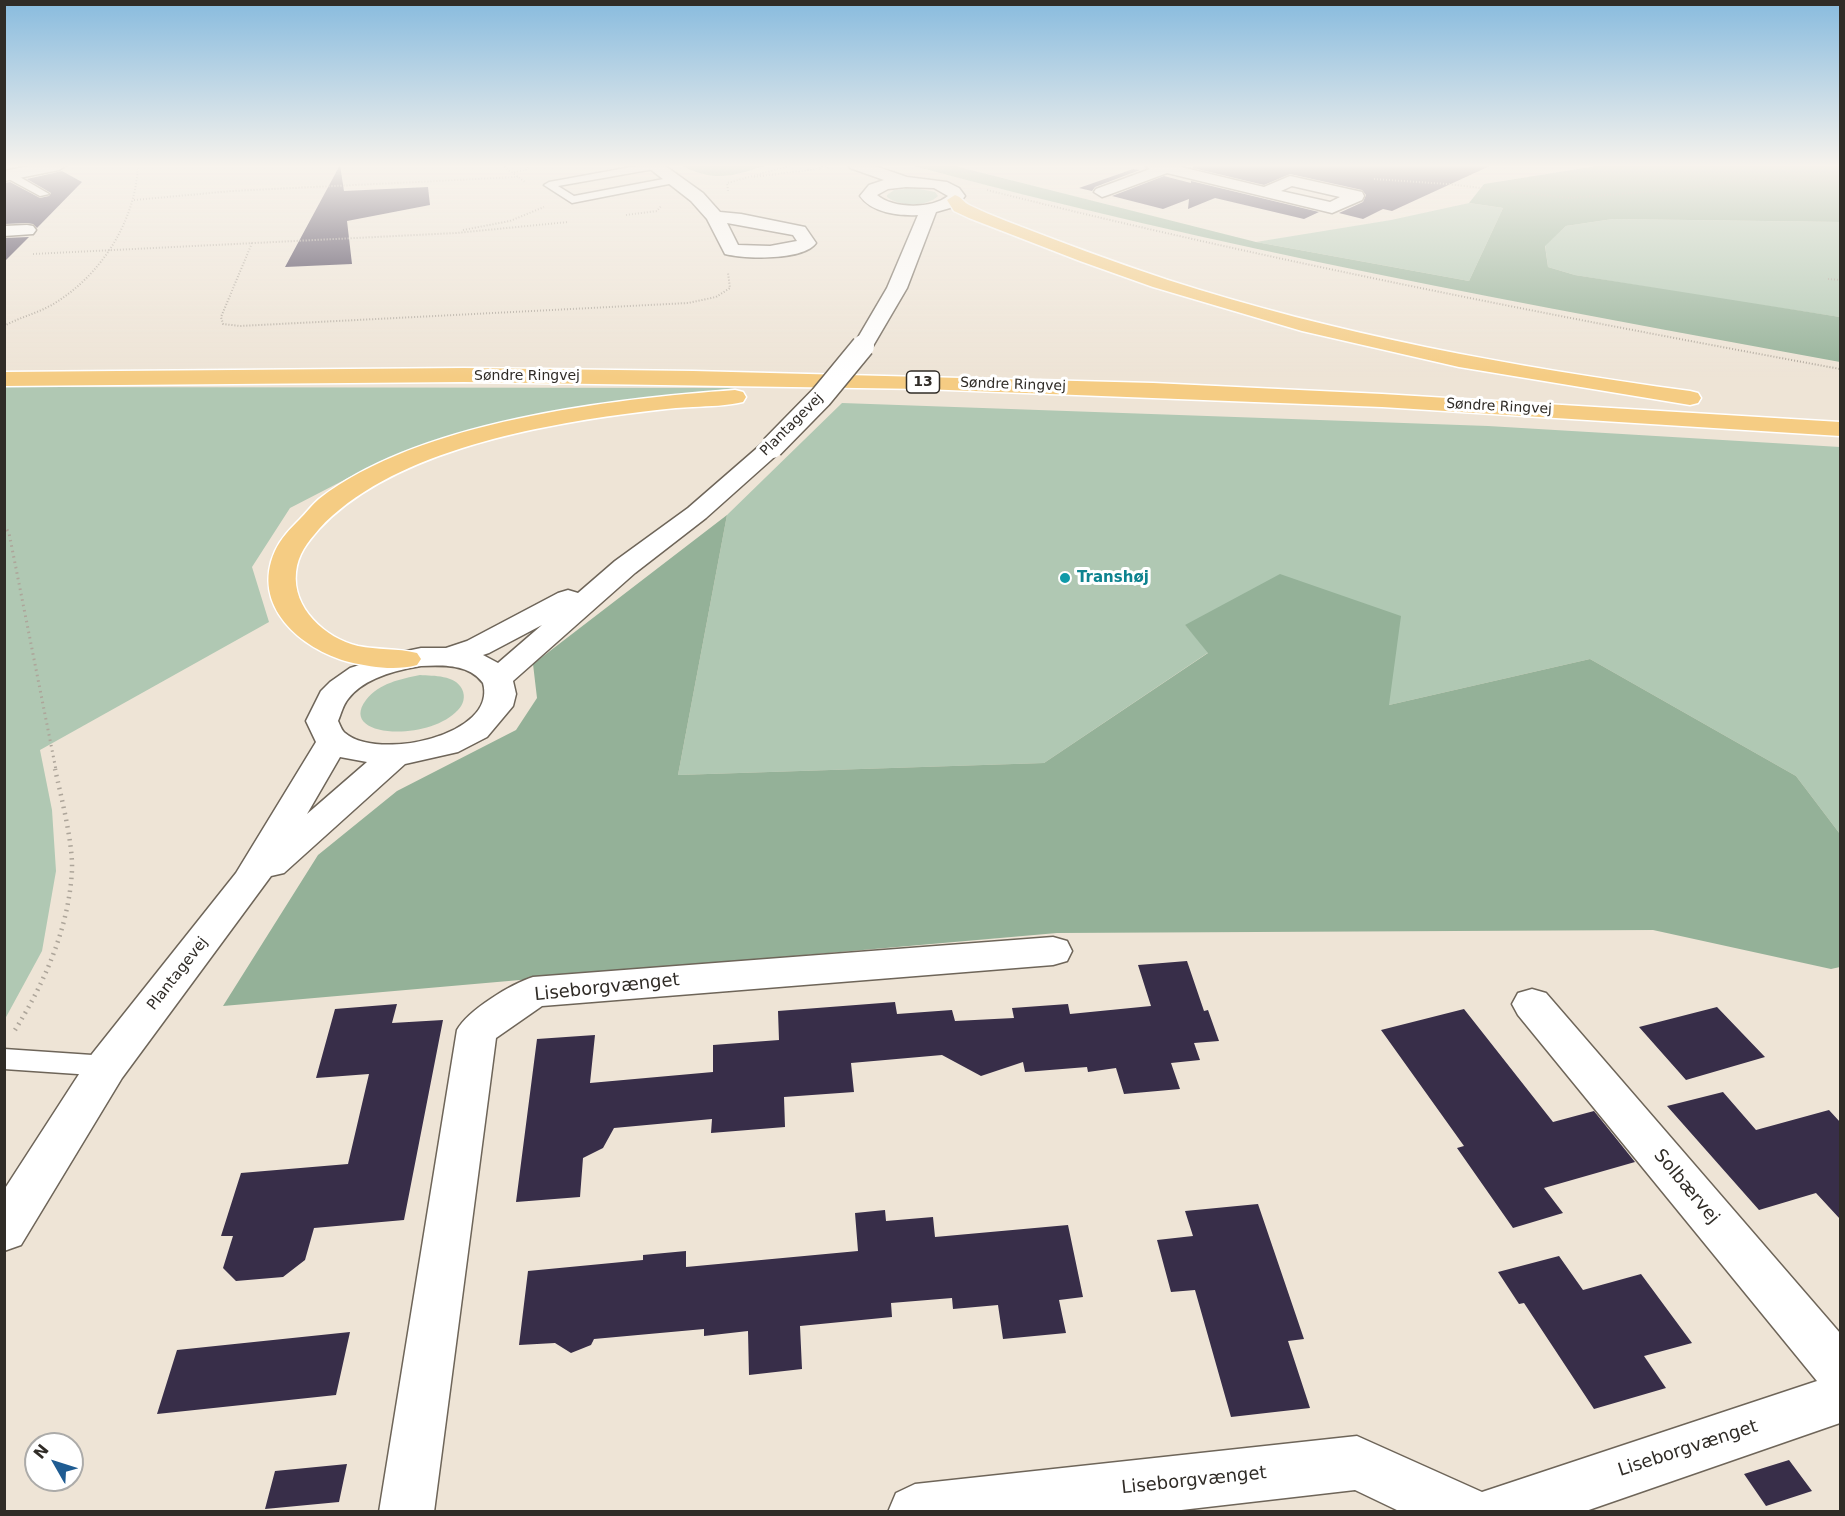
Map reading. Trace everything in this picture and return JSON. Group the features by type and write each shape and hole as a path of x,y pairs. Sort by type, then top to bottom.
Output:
{"main road":[{"path":"1030,236 1162,285 1257,315 1348,339 1457,362 1570,382 1702,400 1840,414"},
{"name":"Søndre Ringvej","path":"4,379 199,375 511,375 955,383 1457,405 1840,429"},
{"path":"406,659 366,658 336,648 315,637 300,624 288,608 281,590 282,572 288,551 300,533 337,497 386,469 456,444 582,415 718,398 794,396 945,398 1242,406 1840,434"}],"street":[{"path":"724,236 731,250 759,252 792,249 807,243 802,236"},
{"path":"909,236 913,245"},
{"name":"Plantagevej","path":"496,679 625,567 697,513 772,447 821,397 863,345 897,288 917,236"},
{"name":"Plantagevej","path":"450,657 478,647 625,567"},
{"path":"450,657 478,664 496,679 501,690 499,702 492,715 479,728 462,739 441,748 394,756 358,753 343,747 326,731 323,720 332,699 354,679 387,664 406,659 450,657"},
{"name":"Plantagevej","path":"4,1231 107,1066 249,882 333,740"},
{"name":"Plantagevej","path":"249,882 394,756"},
{"name":"Liseborgvænget","path":"406,1512 477,1030 533,992 1053,951"},
{"name":"Solbærvej","path":"1532,1004 1840,1370"},
{"name":"Liseborgvænget","path":"1500,1512 1840,1398"},
{"name":"Liseborgvænget","path":"915,1512 1357,1463 1463,1512"}],"lane":[{"path":"7,1048 107,1066"}],"path":[{"path":"4,326 54,303 74,289 111,250 118,236"},
{"path":"28,255 387,236"},
{"path":"1179,236 1337,272 1570,319 1840,369"},
{"path":"252,243 221,317 223,324 240,326 688,303 716,297 729,288 727,255 731,250"},
{"path":"1828,279 1840,280"},
{"path":"4,525 9,533 63,807 72,868 66,914 56,948 35,998 7,1048"}],"green space":[{"path":"1197,236 1231,236 1469,281 1490,236 1556,236 1545,246 1548,267 1575,275 1840,317 1840,362 1489,297"},
{"path":"1294,236 1490,236 1469,281 1256,242"},
{"path":"1555,236 1840,236 1840,317 1575,275 1548,267 1545,245"},
{"path":"5,387 735,388 591,406 489,429 381,461 290,508 252,567 269,622 40,750 52,810 56,871 42,951 5,1019"},
{"path":"842,403 1488,426 1840,447 1840,834 1796,776 1590,659 1389,705 1185,625 1209,652 1044,763 678,775 727,515"},
{"path":"727,515 678,775 1044,763 1208,653 1185,625 1280,574 1401,616 1389,705 1590,659 1796,776 1840,834 1840,967 1831,969 1653,930 1057,933 223,1006 318,855 397,791 516,730 537,698 533,664"},
{"path":"420,675 444,677 459,684 464,695 460,708 445,720 408,731 375,728 364,722 360,713 371,694 391,683"}],"building":[{"path":"302,236 349,236 352,264 285,267"},
{"path":"29,237 4,262 4,238"},
{"path":"1187,961 1204,1011 1208,1010 1219,1041 1194,1043 1200,1060 1171,1063 1180,1089 1124,1094 1116,1068 1088,1072 1087,1067 1025,1072 1023,1062 981,1076 942,1055 851,1063 854,1092 784,1097 785,1127 711,1133 712,1119 614,1128 603,1148 583,1158 580,1197 516,1202 537,1039 595,1035 590,1083 713,1072 713,1045 779,1040 778,1011 895,1002 897,1014 952,1010 955,1021 1014,1018 1012,1008 1068,1004 1070,1014 1151,1006 1138,965"},
{"path":"397,1004 392,1023 443,1020 404,1220 314,1228 305,1260 283,1277 236,1281 223,1268 233,1236 221,1236 241,1173 348,1164 369,1074 316,1078 335,1009"},
{"path":"1717,1007 1765,1057 1686,1080 1639,1027"},
{"path":"1464,1009 1553,1122 1594,1111 1635,1162 1544,1188 1563,1213 1513,1228 1457,1148 1464,1146 1381,1030"},
{"path":"1723,1092 1756,1130 1829,1110 1840,1122 1840,1219 1816,1193 1759,1210 1667,1106"},
{"path":"1258,1204 1304,1339 1288,1341 1310,1408 1231,1417 1195,1290 1171,1292 1157,1240 1193,1236 1185,1211"},
{"path":"885,1210 886,1221 933,1217 935,1237 1068,1225 1083,1297 1059,1300 1066,1333 1003,1339 998,1305 953,1309 952,1298 891,1303 892,1317 800,1326 802,1369 749,1375 748,1331 704,1336 704,1329 594,1339 591,1345 571,1353 555,1343 519,1345 528,1271 643,1260 643,1255 686,1251 686,1267 858,1251 855,1213"},
{"path":"1559,1256 1583,1290 1641,1274 1692,1343 1644,1356 1666,1388 1594,1409 1524,1303 1519,1304 1498,1272"},
{"path":"350,1332 336,1395 157,1414 177,1350"},
{"path":"1789,1460 1812,1491 1766,1506 1744,1474"},
{"path":"347,1464 339,1502 265,1509 275,1471"}],"place":[{"name":"Transhøj","path":"1065,578"}]}
